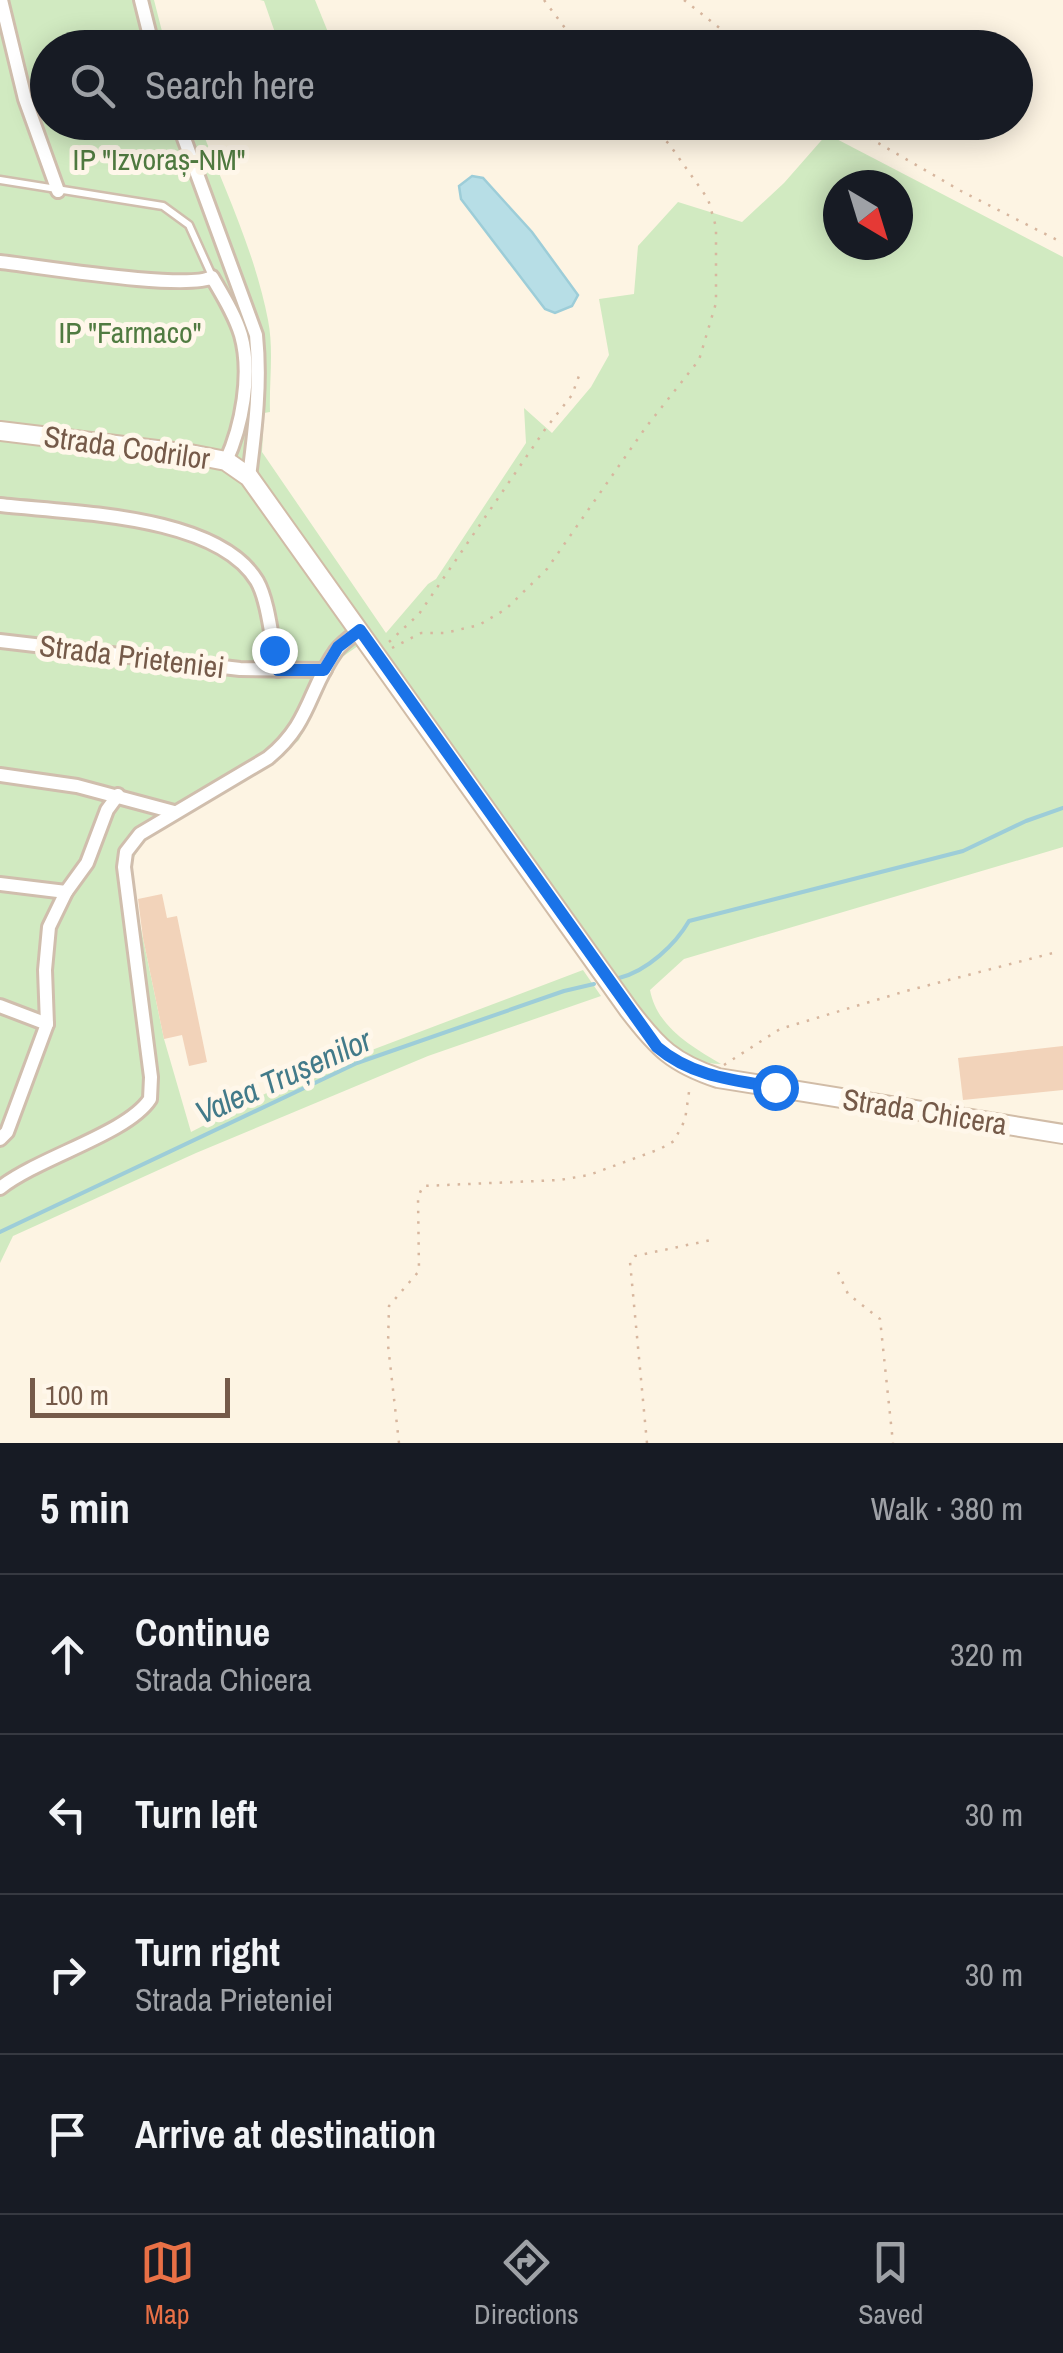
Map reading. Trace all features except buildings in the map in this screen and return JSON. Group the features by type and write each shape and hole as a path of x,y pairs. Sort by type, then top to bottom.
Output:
{"street":[{"path":"1,0 14,60 30,108"},
{"path":"142,0 148,30"},
{"path":"41,140 58,191"},
{"path":"185,140 256,336 257,416 248,477"},
{"path":"0,262 164,281 212,278 236,320 246,358 237,438 226,462"},
{"name":"Strada Codrilor","path":"0,431 190,454 226,462 248,477"},
{"name":"Strada Chicera","path":"248,477 657,1047 690,1069 715,1077 1063,1134"},
{"path":"0,504 178,528 218,546 247,568 258,582 278,670"},
{"path":"0,1188 23,1171 143,1110 150,1099 152,1077 124,867 126,852 133,840 268,758 284,744 305,716 338,647 360,630"},
{"name":"Strada Prieteniei","path":"0,640 206,665 324,670"},
{"path":"0,775 118,795 174,812"},
{"path":"0,1139 7,1132 48,1024 45,970 49,928 66,892 88,864 107,810 118,795"},
{"path":"0,884 66,892"},
{"path":"0,1006 48,1024"}],"lane":[{"path":"0,180 172,210 189,225 212,278"}],"path":[{"path":"544,0 566,30"},
{"path":"684,0 722,30"},
{"path":"376,653 406,643 422,632 445,633 479,625 506,608 547,569 646,427 699,360 716,303 716,227 708,198 665,140"},
{"path":"873,140 961,191 1063,242"},
{"path":"376,653 419,614 572,395 580,374"},
{"path":"715,1077 729,1060 780,1029 1056,952"},
{"path":"400,1443 388,1345 389,1306 419,1271 418,1197 423,1186 560,1180 589,1175 660,1149 674,1142 685,1120 690,1069"},
{"path":"647,1443 630,1262 634,1256 716,1239"},
{"path":"838,1272 848,1294 880,1320 893,1443"}],"green space":[{"path":"0,0 154,0 162,30 30,30 30,140 206,140 247,245 268,320 270,412 264,413 262,452 386,633 436,579 526,443 524,408 552,433 591,387 609,355 599,299 634,294 638,246 678,202 742,222 822,140 839,140 896,170 823,170 823,260 913,260 913,179 1063,257 1063,847 684,959 650,990 668,1025 721,1064 701,1061 668,1044 642,1015 611,966 372,636 338,660 299,740 280,757 143,842 131,862 135,900 164,1039 191,1132 290,1081 583,970 601,996 428,1056 196,1153 13,1236 0,1263"},
{"path":"260,0 315,0 327,30 274,30 264,1"}],"water":[{"path":"472,176 483,178 532,232 578,295 572,306 555,313 545,309 461,199 459,186"}],"waterway":[{"name":"Valea Trușenilor","path":"619,978 640,970 659,956 689,921 963,851 1063,808"},
{"name":"Valea Trușenilor","path":"0,1232 357,1063 594,984"}],"route":[{"path":"274,650 278,670 324,670 338,647 360,630 657,1047 690,1069 718,1078 775,1087"}],"park label":[{"name":"IP \"Izvoraș-NM\"","path":"159,159"},
{"name":"IP \"Farmaco\"","path":"130,332"}]}
